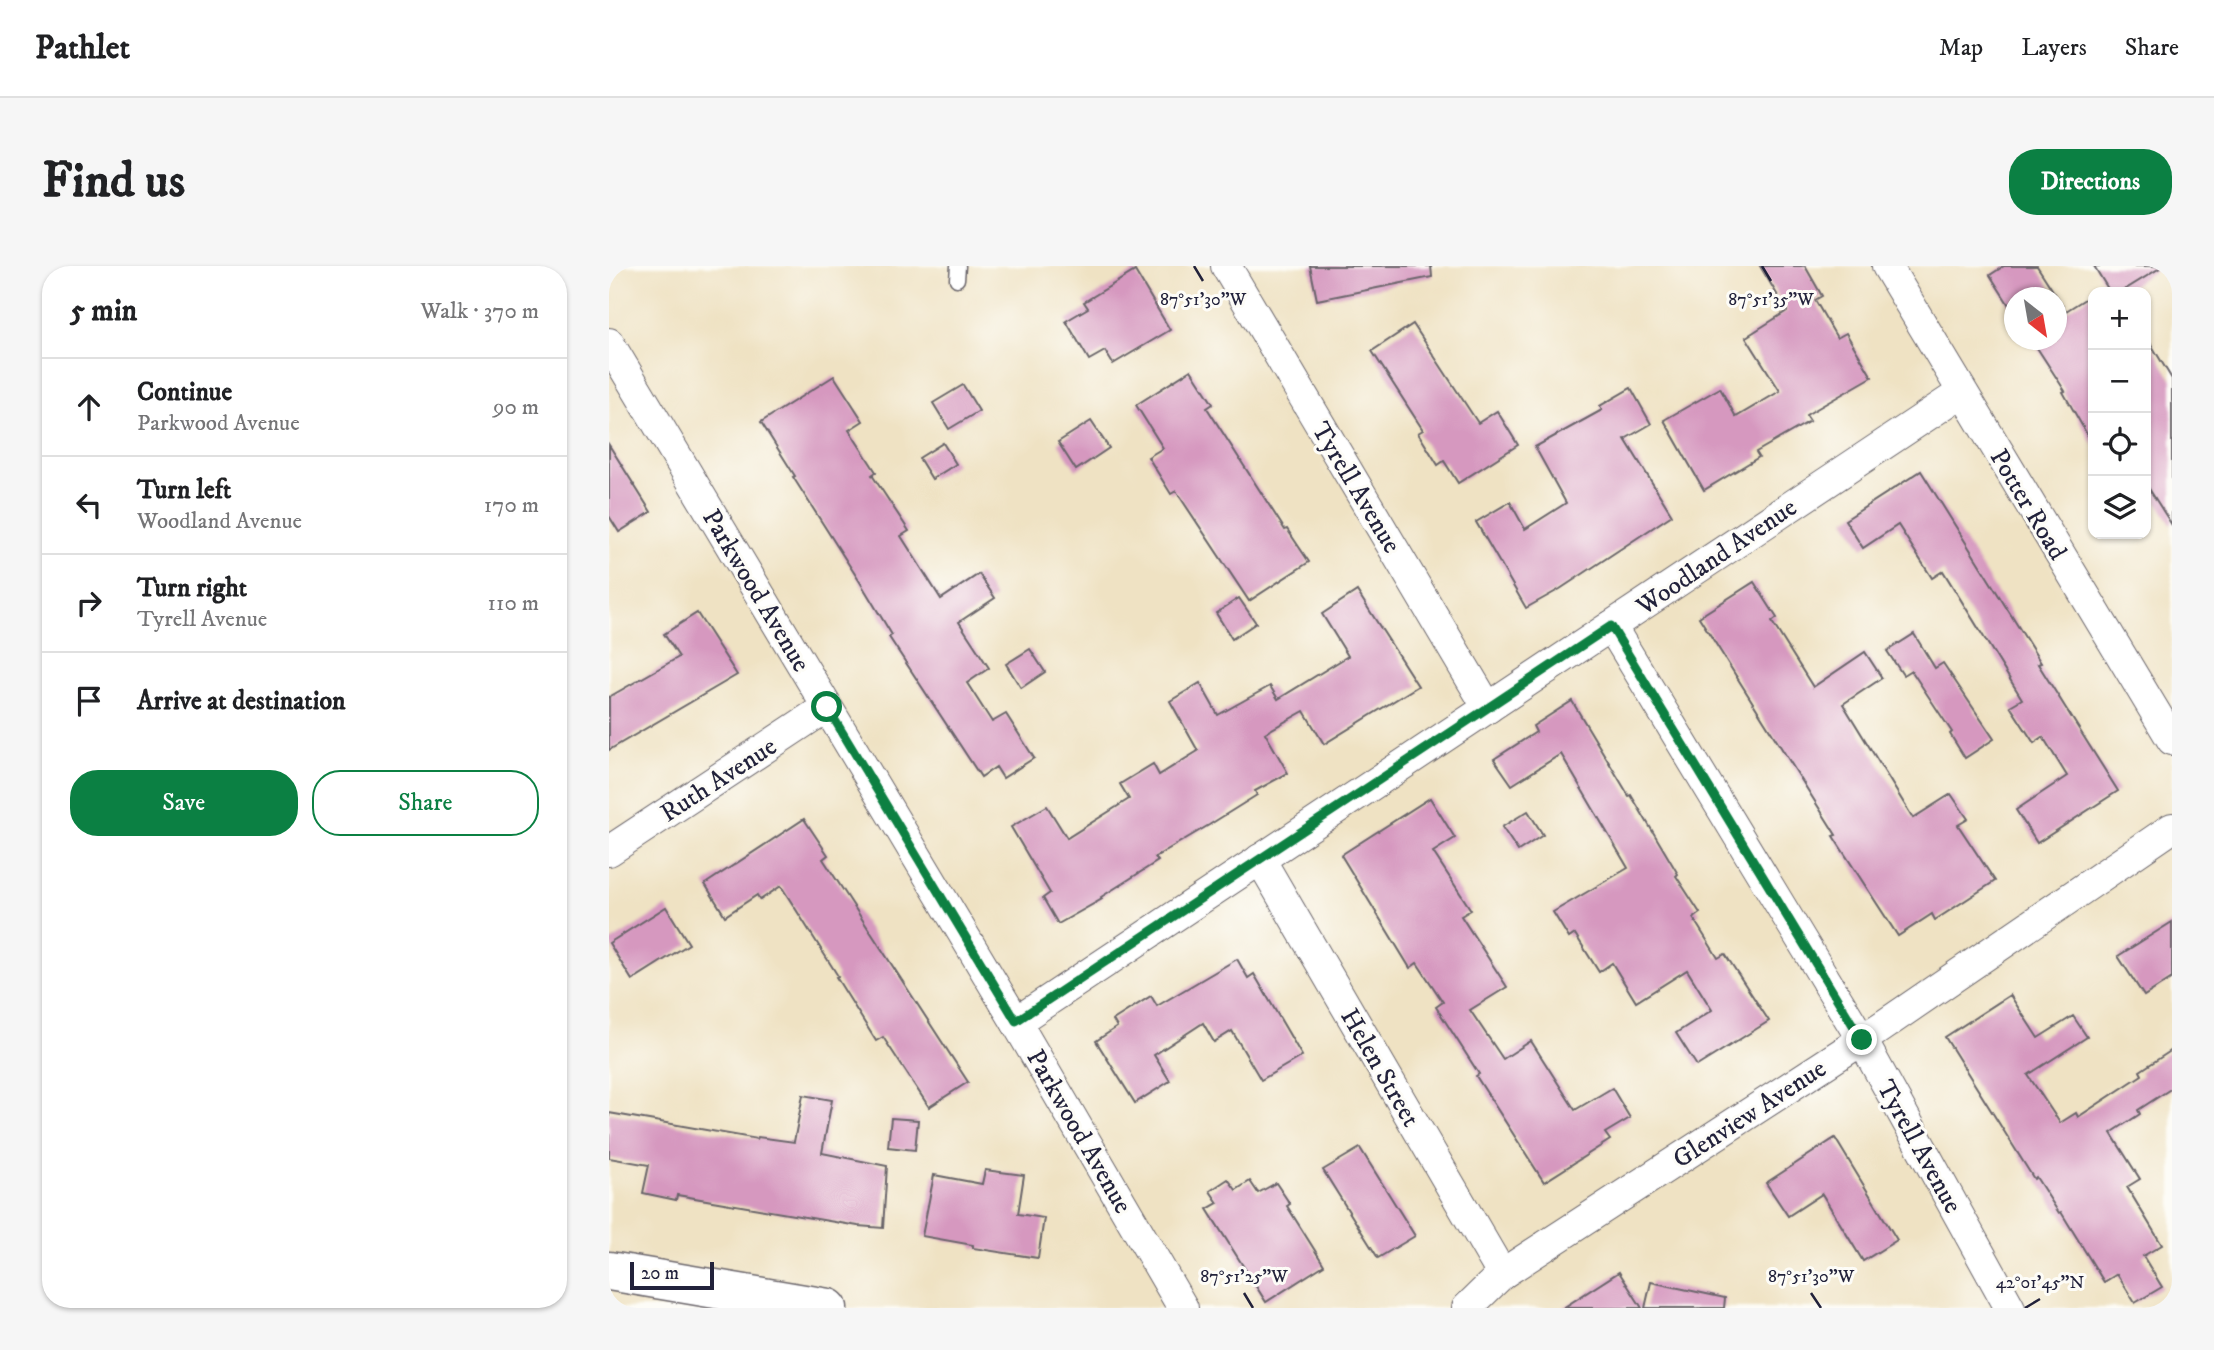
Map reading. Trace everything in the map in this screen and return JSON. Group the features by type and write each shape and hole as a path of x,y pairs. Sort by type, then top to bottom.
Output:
{"main road":[{"path":"609,1271 828,1308"}],"street":[{"name":"Tyrell Avenue","path":"1226,266 1488,708"},
{"name":"Potter Road","path":"1887,266 2172,740"},
{"name":"Parkwood Avenue","path":"609,343 1016,1021 1183,1308"},
{"name":"Woodland Avenue","path":"1016,1021 1961,393"},
{"name":"Tyrell Avenue","path":"1611,626 1862,1040 2010,1308"},
{"name":"Ruth Avenue","path":"609,851 827,707"},
{"name":"Glenview Avenue","path":"1467,1308 1502,1274 1862,1040 2172,828"},
{"name":"Helen Street","path":"1260,859 1502,1274"}],"building":[{"path":"1310,266 1431,266 1432,277 1317,300"},
{"path":"1760,266 1805,266 1822,296 1815,300 1837,338 1846,333 1872,377 1806,415 1810,421 1756,452 1759,457 1704,490 1664,420 1720,388 1736,417 1780,391 1746,337 1787,311"},
{"path":"2004,266 2037,266 2051,287 2004,287 2004,297 1990,275"},
{"path":"2094,266 2163,266 2129,287 2107,287"},
{"path":"1135,271 1170,330 1113,364 1105,351 1089,360 1066,321 1088,308 1084,302"},
{"path":"2088,297 2088,436 2063,392 2065,391 2038,350 2067,350 2067,310"},
{"path":"1413,324 1478,423 1497,411 1518,445 1458,483 1444,461 1438,465 1418,433 1423,430 1372,351"},
{"path":"2151,344 2172,379 2172,525 2151,492"},
{"path":"1191,370 1213,404 1207,408 1285,530 1287,529 1309,562 1249,601 1176,491 1171,494 1148,457 1163,448 1136,405"},
{"path":"834,376 863,421 849,430 876,472 872,475 909,531 901,536 941,599 979,574 995,598 959,622 989,668 967,683 992,722 1006,714 1034,758 1003,778 996,767 981,777 889,637 892,635 761,422"},
{"path":"963,385 979,411 949,429 933,403"},
{"path":"1631,388 1651,424 1625,439 1672,515 1560,589 1526,608 1476,522 1510,502 1525,529 1566,503 1535,447 1602,410 1600,406"},
{"path":"1091,421 1109,448 1076,470 1058,442"},
{"path":"943,443 956,464 932,479 919,458"},
{"path":"609,445 651,512 619,532 609,516"},
{"path":"1921,471 2118,791 2037,843 2016,810 2067,776 2043,737 2034,743 2010,706 2022,699 1943,571 1932,578 1898,525 1863,548 1845,520"},
{"path":"1754,582 1777,618 1772,622 1813,687 1865,652 1882,678 1843,704 1913,818 1951,794 1968,819 1958,825 1995,881 1935,920 1932,914 1898,936 1833,836 1836,835 1699,617"},
{"path":"1357,591 1418,686 1324,744 1304,711 1265,733 1288,773 1255,791 1257,795 1155,857 1158,861 1101,897 1102,899 1058,924 1043,898 1050,893 1011,827 1047,806 1067,838 1129,799 1120,784 1153,764 1159,775 1198,751 1170,701 1200,683 1218,715 1270,686 1278,699 1348,656 1322,614"},
{"path":"1239,598 1256,623 1232,639 1216,613"},
{"path":"697,613 737,675 609,750 609,697 679,657 664,634"},
{"path":"1914,634 1935,668 1943,663 1994,739 1965,758 1950,734 1952,732 1911,670 1903,675 1887,651"},
{"path":"1030,649 1045,672 1021,688 1006,664"},
{"path":"1572,701 1700,913 1693,918 1718,958 1725,954 1769,1021 1697,1066 1676,1033 1712,1010 1687,970 1636,1002 1612,963 1599,972 1575,934 1569,938 1553,912 1628,868 1561,754 1512,785 1494,759 1536,732 1533,726"},
{"path":"1430,798 1455,838 1433,852 1471,910 1461,916 1507,987 1470,1010 1503,1059 1531,1041 1575,1110 1612,1088 1630,1118 1605,1133 1610,1140 1544,1182 1476,1076 1479,1074 1436,1007 1443,1002 1417,963 1410,968 1341,855"},
{"path":"1528,811 1543,835 1518,851 1502,827"},
{"path":"804,819 828,855 823,859 968,1082 929,1107 883,1037 876,1041 781,886 760,900 757,895 725,916 705,884"},
{"path":"666,907 689,944 632,980 609,943"},
{"path":"2172,922 2172,978 2144,996 2118,956"},
{"path":"1237,959 1248,978 1254,974 1302,1056 1261,1080 1232,1031 1214,1042 1203,1023 1154,1055 1170,1081 1135,1103 1096,1041 1117,1027 1113,1020 1151,996 1157,1006"},
{"path":"2010,995 2038,1038 2073,1016 2087,1037 2028,1075 2060,1123 2076,1113 2078,1117 2142,1075 2140,1071 2172,1050 2172,1088 2138,1110 2140,1114 2111,1133 2140,1179 2127,1187 2162,1245 2143,1256 2162,1287 2135,1303 2117,1274 2104,1282 2061,1212 2059,1213 2036,1177 2034,1179 1945,1037"},
{"path":"803,1095 832,1100 822,1153 887,1166 883,1228 677,1195 676,1200 643,1193 649,1165 609,1158 609,1113 757,1139 794,1142"},
{"path":"891,1118 918,1120 915,1150 888,1147"},
{"path":"1835,1138 1897,1240 1863,1261 1822,1194 1788,1216 1766,1183"},
{"path":"1360,1148 1415,1236 1378,1258 1323,1170"},
{"path":"985,1170 1024,1175 1018,1214 1044,1218 1038,1258 973,1248 973,1245 922,1236 934,1175 982,1184"},
{"path":"1228,1179 1236,1190 1250,1181 1258,1193 1276,1183 1290,1204 1287,1206 1324,1265 1266,1302 1207,1209 1218,1203 1210,1191"},
{"path":"1619,1272 1642,1308 1563,1308"},
{"path":"1651,1282 1725,1298 1724,1308 1645,1308"}],"route":[{"path":"827,707 1016,1021 1611,626 1862,1040"}]}
